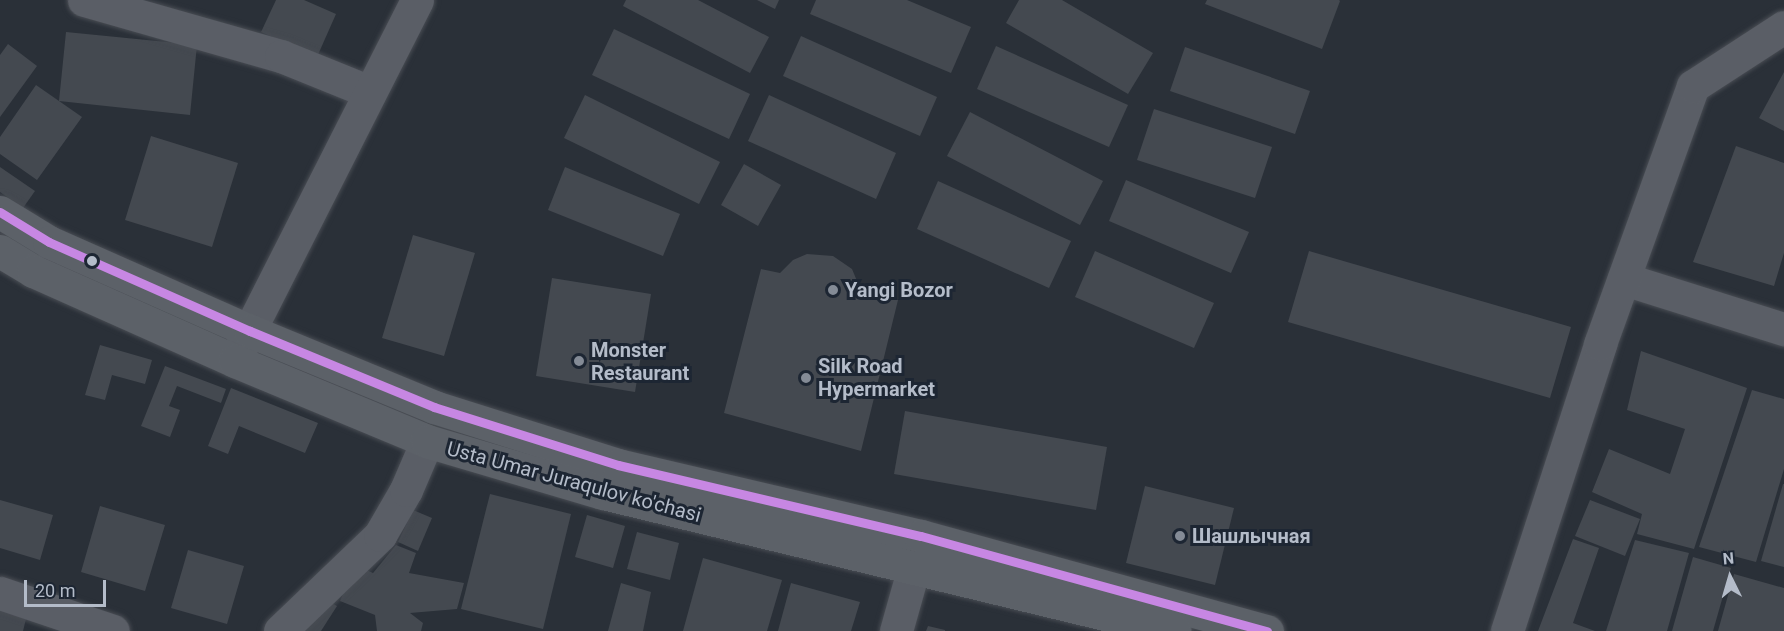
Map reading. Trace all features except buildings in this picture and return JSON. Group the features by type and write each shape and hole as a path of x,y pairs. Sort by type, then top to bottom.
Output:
{"main road":[{"name":"Usta Umar Juraqulov ko'chasi","path":"0,212 49,242 249,331 434,407 618,465 921,536 1267,631"},
{"name":"Usta Umar Juraqulov ko'chasi","path":"0,250 33,271 235,361 427,441 603,493 1175,631"}],"street":[{"path":"84,0 280,56 370,92"},
{"path":"235,361 417,0"},
{"path":"1507,631 1624,279 1693,86 1779,30 1775,0"},
{"path":"1624,279 1784,329"},
{"path":"280,631 380,535 406,490 427,441"},
{"path":"896,631 914,567"},
{"path":"0,593 113,631"}],"transit line":[{"path":"0,212 49,242 250,331 434,407 618,465 921,536 1267,631"}],"place":[{"name":"Yangi Bozor","path":"833,290"},
{"name":"Monster Restaurant","path":"579,361"},
{"name":"Silk Road Hypermarket","path":"806,378"},
{"name":"Шашлычная","path":"1180,536"}]}
